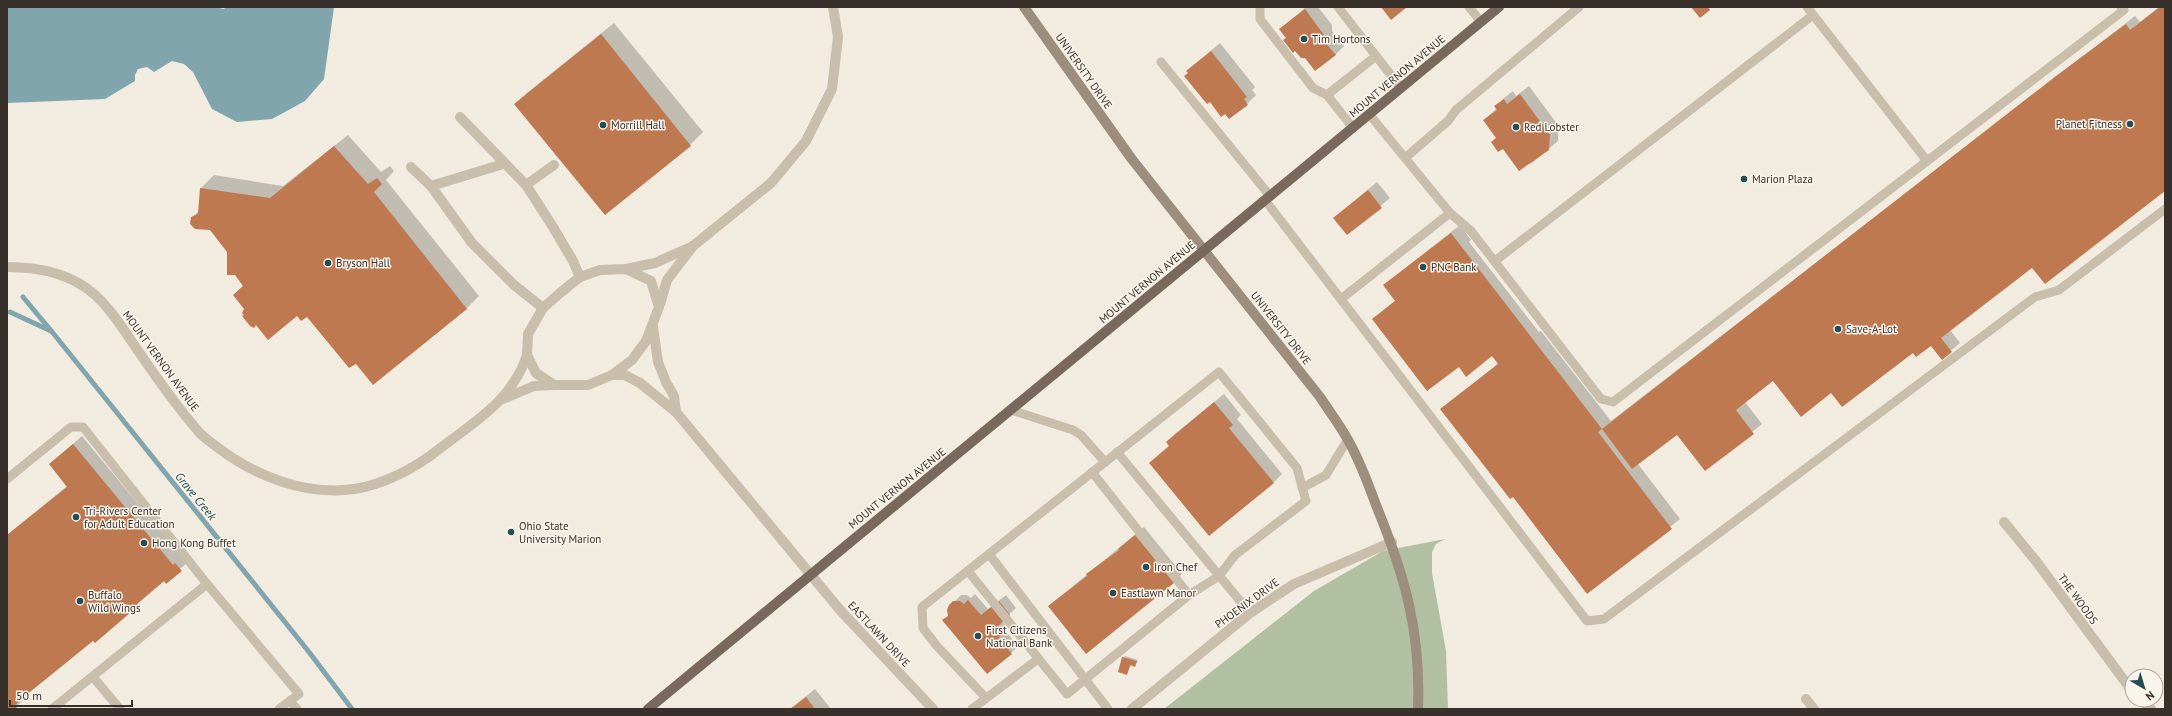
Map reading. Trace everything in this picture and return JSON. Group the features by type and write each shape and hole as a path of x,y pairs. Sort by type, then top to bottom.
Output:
{"main road":[{"name":"MOUNT VERNON AVENUE","path":"648,709 1497,8"}],"street":[{"name":"MOUNT VERNON AVENUE","path":"7,267 32,267 61,274 93,293 116,318 168,394 200,434 237,462 273,480 310,489 354,489 389,478 426,460 503,399 534,386 588,385 612,375 632,360 646,341 659,307 667,280 693,246 771,183 806,141 832,90 838,37 833,7"},
{"name":"UNIVERSITY DRIVE","path":"1024,7 1131,158 1320,397 1348,439 1392,542 1404,578 1414,626 1418,661 1418,709"},
{"path":"460,117 503,164 526,185 573,261 580,277"},
{"path":"431,186 503,164"},
{"path":"526,185 554,165"},
{"path":"410,167 431,186 472,243 514,285 543,308"},
{"name":"MOUNT VERNON AVENUE","path":"503,399 522,371 527,355 528,334 543,308 580,277 600,270 626,269 655,263 693,246"},
{"name":"MOUNT VERNON AVENUE","path":"626,269 651,281 659,307"},
{"name":"MOUNT VERNON AVENUE","path":"653,324 658,362 666,382 674,396 676,412"},
{"name":"MOUNT VERNON AVENUE","path":"527,355 536,373 554,385"},
{"name":"MOUNT VERNON AVENUE","path":"612,375 625,375 640,383 676,412 810,574"},
{"name":"THE WOODS","path":"2004,522 2036,560 2124,680"},
{"name":"PHOENIX DRIVE","path":"1132,709 1250,613 1294,584 1392,542"},
{"name":"EASTLAWN DRIVE","path":"810,574 840,610 933,709"},
{"path":"1806,699 1814,709"}],"lane":[{"path":"1260,7 1260,20 1313,88 1327,95 1353,128"},
{"path":"1338,7 1401,88"},
{"path":"1469,7 1481,22"},
{"path":"1405,158 1448,121 1456,110 1579,7"},
{"path":"1807,7 1927,161"},
{"path":"1369,114 1450,213 1471,231 1601,399 1612,402 2124,8"},
{"path":"1495,261 1814,15"},
{"path":"1327,95 1376,56"},
{"path":"1161,62 1268,198 1341,299 1586,621 1604,619 2036,297 2059,290 2165,209"},
{"path":"1341,299 1450,213"},
{"path":"968,571 1067,694 1189,595 1219,576 1235,555 1306,501 1297,468 1219,372 1117,452 1105,462 989,554 922,608 923,628 936,645 986,698"},
{"path":"1011,410 1073,430 1081,435 1105,462"},
{"path":"7,479 71,427 83,428 208,584 299,694 279,709"},
{"path":"1302,488 1326,475 1348,439"},
{"path":"1117,452 1250,613"},
{"path":"1092,472 1189,595"},
{"path":"989,554 1108,709"},
{"path":"52,709 208,584"},
{"path":"972,709 1038,659"},
{"path":"93,677 120,709"},
{"path":"290,700 296,709"}],"green space":[{"path":"1445,539 1436,544 1432,552 1432,573 1446,651 1448,709 1164,709 1314,591 1383,551"}],"water":[{"path":"7,7 214,7 224,9 226,7 334,7 324,79 305,101 272,119 237,122 212,109 193,72 184,64 172,61 154,72 147,67 138,69 135,75 135,81 105,99 7,103"}],"building":[{"path":"1381,7 1407,7 1391,20"},
{"path":"1691,7 1708,7 1710,10 1700,18"},
{"path":"2160,7 2165,7 2165,191 2045,284 2032,268 1941,338 1952,352 1942,360 1931,346 1916,357 1913,353 1842,407 1831,393 1801,417 1773,381 1736,410 1754,434 1705,471 1677,435 1632,469 1602,429 2056,76 2126,24 2130,30"},
{"name":"Tim Hortons","path":"1305,9 1324,35 1324,41 1336,55 1315,71 1305,58 1301,58 1295,51 1293,53 1283,40 1286,38 1279,29"},
{"name":"Morrill Hall","path":"601,34 691,146 605,215 514,104"},
{"path":"1211,51 1247,97 1244,99 1248,105 1229,119 1225,114 1221,117 1210,102 1207,104 1184,76 1188,73 1186,71"},
{"name":"Red Lobster","path":"1520,94 1550,135 1549,150 1519,171 1503,149 1498,152 1491,142 1496,138 1483,120 1497,110 1494,106 1504,99 1507,104"},
{"name":"Bryson Hall","path":"334,146 368,184 377,178 382,184 374,192 467,309 373,385 356,364 349,368 307,317 301,321 297,316 268,340 256,325 254,328 250,326 242,316 244,315 242,313 244,309 233,295 243,286 235,275 227,275 227,252 210,230 195,229 190,224 191,217 198,214 200,188 270,198"},
{"path":"1368,190 1382,208 1347,235 1333,218"},
{"path":"1451,233 1602,429 1598,432 1672,529 1587,594 1513,497 1510,499 1440,409 1498,364 1492,356 1466,377 1459,367 1427,391 1372,319 1395,301 1383,285"},
{"path":"1214,402 1233,425 1229,428 1274,483 1209,536 1149,463 1169,446 1166,442"},
{"path":"73,444 173,565 175,563 182,571 166,584 164,581 95,643 93,641 25,696 15,705 17,707 15,709 7,709 7,535 67,487 49,464"},
{"name":"Eastlawn Manor","path":"1135,535 1174,583 1086,654 1048,606 1087,576 1086,574 1119,550 1118,549"},
{"name":"First Citizens National Bank","path":"968,600 981,615 999,601 1010,615 996,628 1002,635 999,637 1012,654 987,674 942,620 948,616 947,610 953,601 960,601 964,604"},
{"path":"1122,657 1137,661 1135,667 1130,665 1127,675 1118,672"},
{"path":"806,697 815,709 790,709"}],"waterway":[{"name":"Grave Creek","path":"23,297 309,652 352,709"},
{"path":"10,312 51,331"}],"place":[{"name":"Tim Hortons","path":"1304,39"},
{"name":"Planet Fitness","path":"2130,124"},
{"name":"Morrill Hall","path":"603,125"},
{"name":"Red Lobster","path":"1516,127"},
{"name":"Marion Plaza","path":"1744,179"},
{"name":"Bryson Hall","path":"328,263"},
{"name":"PNC Bank","path":"1423,267"},
{"name":"Save-A-Lot","path":"1838,329"},
{"name":"Tri-Rivers Center for Adult Education","path":"76,517"},
{"name":"Ohio State University Marion","path":"511,532"},
{"name":"Hong Kong Buffet","path":"144,543"},
{"name":"Iron Chef","path":"1146,567"},
{"name":"Eastlawn Manor","path":"1113,593"},
{"name":"Buffalo Wild Wings","path":"80,601"},
{"name":"First Citizens National Bank","path":"978,636"}]}
